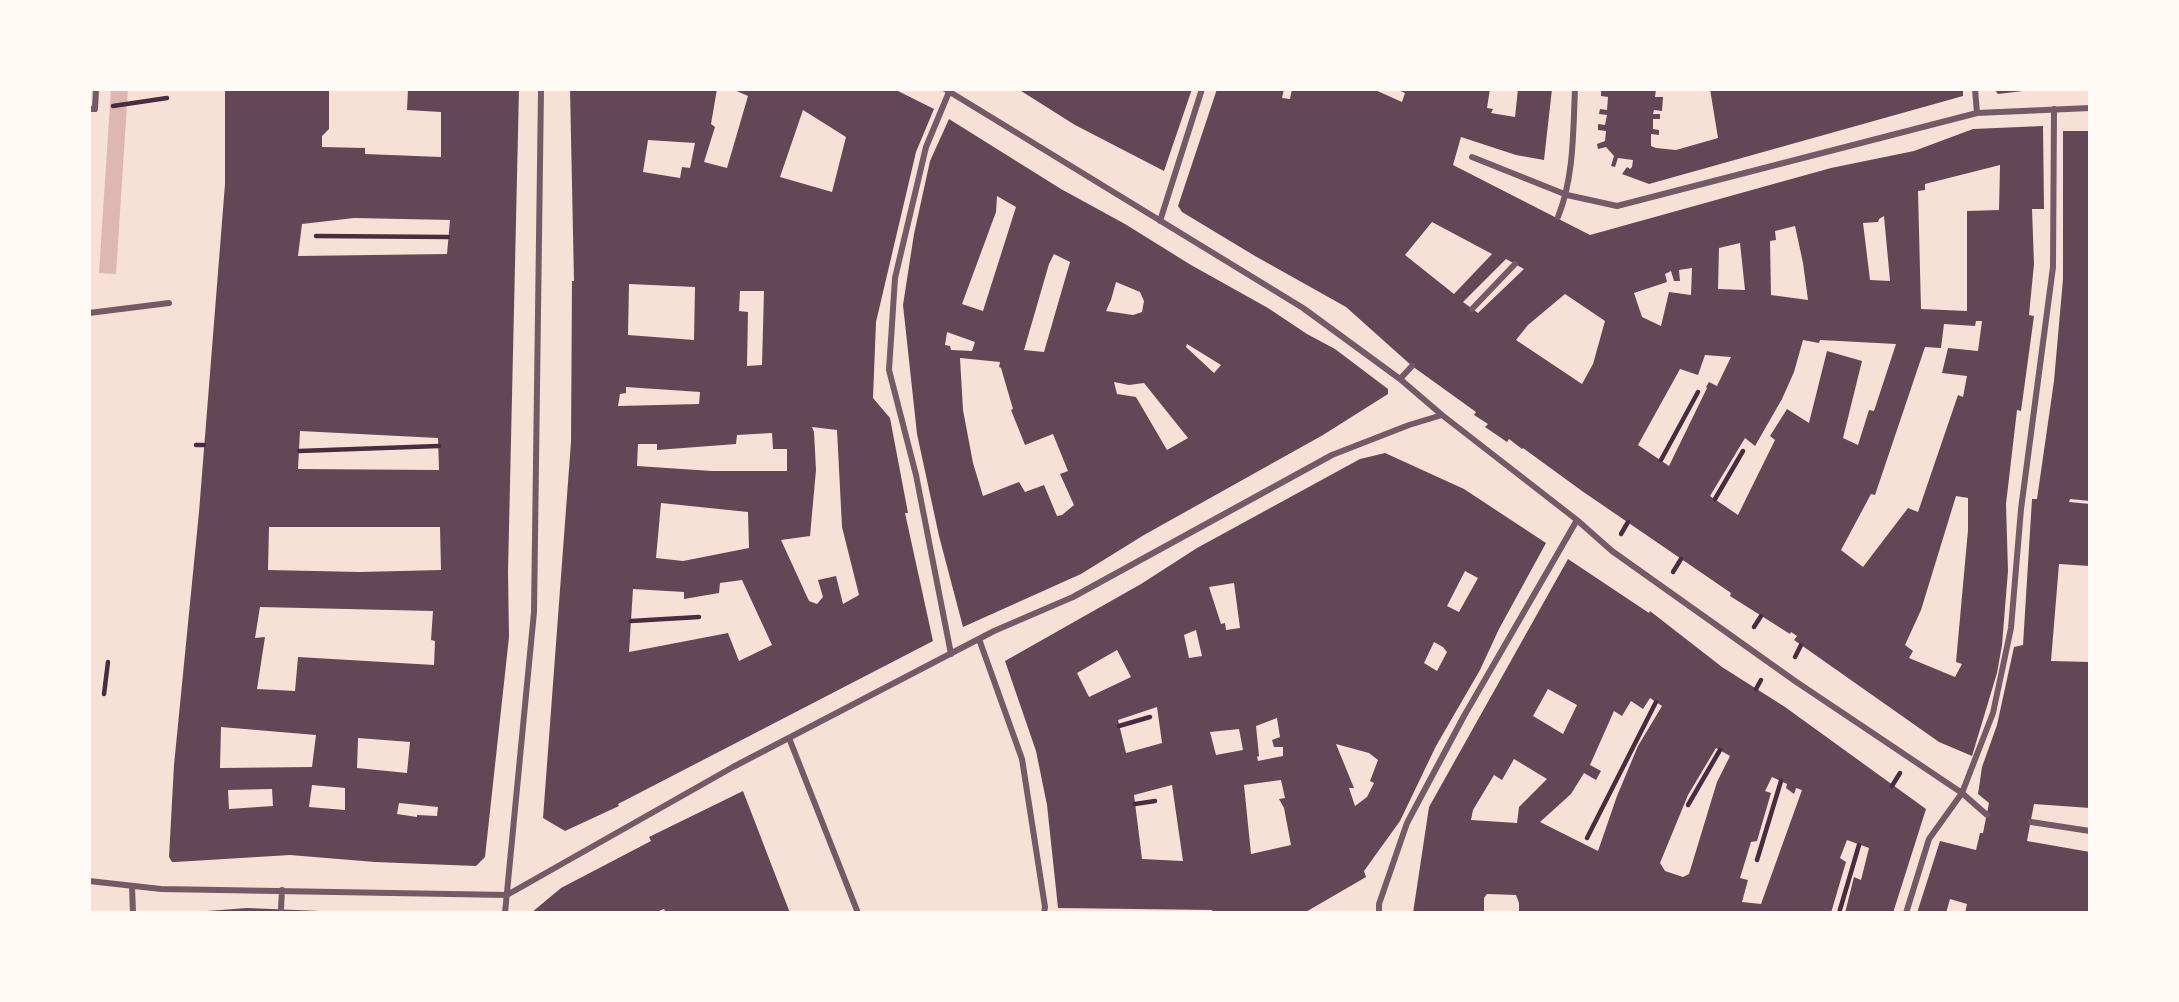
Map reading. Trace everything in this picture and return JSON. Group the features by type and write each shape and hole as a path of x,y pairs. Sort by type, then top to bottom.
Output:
{"street":[{"path":"92,109 96,89"},
{"path":"505,913 534,612 541,89"},
{"path":"1160,222 1202,89"},
{"path":"1558,218 1567,195 1571,166 1575,89"},
{"path":"1975,89 1976,113"},
{"path":"951,654 916,475 889,370 895,278 926,147 947,90 1303,308 1400,379 1612,551 1785,674 1962,793 1987,816"},
{"path":"1472,157 1567,195 1618,206 1976,113 2090,108"},
{"path":"1906,913 1929,839 1962,793 1993,713 2011,628 2021,509 2053,267 2054,109"},
{"path":"1472,309 1515,264"},
{"path":"89,313 169,303"},
{"path":"1400,379 1412,366"},
{"path":"89,881 161,889 507,895 733,767 979,639 1073,597 1332,454 1442,415"},
{"path":"1378,913 1408,823 1464,716 1577,520"},
{"path":"979,639 1022,759 1044,913"},
{"path":"789,738 858,913"},
{"path":"2031,822 2090,831"},
{"path":"132,886 133,913"},
{"path":"281,909 282,890"}],"path":[{"path":"92,109 167,98"},
{"path":"316,236 448,237"},
{"path":"1661,460 1698,392"},
{"path":"196,445 204,445"},
{"path":"299,451 439,446"},
{"path":"1715,499 1743,451"},
{"path":"631,621 699,617"},
{"path":"104,694 107,662"},
{"path":"1587,838 1656,702"},
{"path":"1119,726 1150,717"},
{"path":"1688,805 1720,750"},
{"path":"1757,860 1781,781"},
{"path":"1135,804 1155,801"},
{"path":"1839,913 1859,845"}],"shaded area":[{"path":"111,89 128,89 116,274 99,273"}],"building":[{"path":"225,89 329,89 329,129 322,136 322,147 365,148 365,154 441,157 441,112 407,110 408,89 519,89 508,572 509,637 485,857 476,866 290,855 175,862 169,857 174,765 199,512 225,184","holes":["354,218 450,220 447,254 298,256 302,224","300,431 438,438 439,470 298,469","269,527 440,527 441,570 268,570","260,607 433,611 431,640 435,641 434,665 298,657 295,691 257,689 265,637 255,638","221,727 316,735 312,767 220,768","358,738 410,742 407,773 357,768","312,785 345,788 345,810 309,807","272,789 273,806 229,809 228,790","399,803 438,807 437,816 397,814"]},
{"path":"570,89 717,89 711,124 715,127 704,162 727,168 748,96 732,89 894,89 934,109 916,152 876,322 873,398 890,418 908,513 905,513 933,641 618,804 619,806 565,831 543,818 571,442 574,281","holes":["803,110 846,137 832,192 780,177","648,140 695,143 690,168 682,167 680,178 643,172","629,284 695,287 694,340 628,335","740,291 764,291 762,365 747,366 748,312 739,311","626,387 700,392 699,404 618,406 620,394 626,393","812,427 837,430 842,527 859,595 843,604 836,576 818,580 823,597 817,604 809,601 781,540 810,536 816,470","772,433 773,449 787,449 787,471 712,471 637,466 638,444 657,444 657,450 736,444 737,435","661,503 748,512 749,548 683,561 656,558","742,580 772,645 739,661 728,633 629,652 633,589 684,592 684,599 719,593 720,583"]},
{"path":"1018,89 1192,89 1164,171 1075,125"},
{"path":"1217,89 1284,89 1282,98 1290,99 1292,89 1373,89 1402,102 1405,93 1396,89 1490,89 1487,108 1493,109 1491,113 1515,117 1518,89 1552,89 1544,160 1516,155 1461,137 1453,165 1590,235 1831,168 1914,151 1973,129 2043,126 2044,209 2032,209 2034,264 2029,315 2034,316 2021,411 2017,410 2006,504 2008,571 2002,645 1997,673 1972,756 1939,742 1794,640 1797,636 1730,596 1731,593 1523,448 1509,439 1507,442 1485,427 1488,424 1474,415 1476,412 1412,366 1346,307 1255,256 1182,212 1178,206","holes":["2000,165 1999,210 1967,211 1967,311 1921,309 1918,191 1925,190 1925,184","1884,216 1890,281 1870,280 1863,223 1878,222","1432,222 1492,254 1454,294 1405,255","1795,226 1808,300 1771,295 1770,241 1776,240 1775,231","1740,243 1745,290 1718,289 1719,248","1506,259 1524,269 1478,313 1463,302","1692,268 1691,295 1669,292 1661,326 1642,317 1634,293 1667,282 1665,274 1671,271 1674,281 1680,281 1679,270","1565,294 1605,321 1593,364 1582,384 1516,340 1528,325","1976,321 1982,321 1978,351 1948,348 1942,373 1967,376 1963,397 1958,395 1918,512 1908,508 1863,567 1841,550 1871,494 1875,495 1925,347 1941,348 1944,324 1975,326","1803,340 1819,343 1820,340 1896,344 1874,411 1869,410 1858,445 1843,438 1862,361 1827,351 1809,423 1787,409 1770,436 1775,440 1738,515 1710,496 1745,438 1755,446 1794,372","1705,355 1731,357 1717,386 1709,382 1706,387 1669,466 1638,445 1680,369 1698,375","1956,496 1968,498 1968,530 1956,662 1962,664 1955,677 1909,658 1913,651 1905,645 1921,610"]},
{"path":"1603,89 1656,89 1655,97 1663,97 1662,111 1654,110 1653,114 1660,114 1660,119 1653,119 1653,129 1659,130 1659,135 1651,134 1651,146 1676,150 1718,138 1710,89 1963,89 1963,96 1649,184 1622,174 1627,167 1632,167 1633,160 1618,158 1615,167 1611,166 1614,156 1606,147 1598,149 1597,144 1605,141 1606,131 1598,130 1598,124 1605,125 1607,115 1599,114 1600,109 1607,110 1608,97 1601,96"},
{"path":"1994,89 2023,89 2023,91 1998,94"},
{"path":"949,119 1061,189 1335,349 1388,389 1388,394 1323,435 1144,535 1081,574 963,627 939,536 917,434 903,305 914,234 930,161","holes":["997,196 1016,207 983,311 962,304 996,212","1054,254 1070,262 1044,352 1024,350 1049,264","1116,282 1140,292 1144,301 1142,312 1133,315 1106,311","947,332 975,342 972,351 951,350 950,346 945,345","1187,344 1221,365 1214,373 1186,347","960,358 1000,362 999,367 1013,409 1011,410 1025,445 1053,434 1068,471 1060,474 1074,505 1057,516 1044,485 1025,492 1019,482 983,496 973,463 963,410","1114,382 1129,385 1144,383 1188,438 1167,450 1136,397 1117,394"]},
{"path":"2063,131 2090,131 2090,501 2070,499 2069,502 2090,504 2090,566 2059,564 2051,661 2090,662 2090,808 2034,804 2027,841 2090,852 2090,913 1965,913 1967,904 1950,899 1946,913 1917,913 1940,841 1976,850 1980,833 1983,833 1989,803 1978,794 1982,767 1997,725 2014,647 2023,645 2032,499 2037,499 2054,381 2063,279"},
{"path":"1385,453 1464,489 1546,543 1480,670 1436,746 1400,821 1364,871 1366,877 1304,913 1058,908 1047,805 1036,751 1005,661 1141,584 1197,548 1360,459","holes":["1465,571 1478,578 1459,612 1447,606","1234,583 1240,628 1226,630 1225,623 1221,624 1209,587","1196,630 1202,656 1189,658 1184,635","1434,642 1447,652 1437,671 1424,663","1117,650 1131,677 1089,697 1077,673","1157,707 1162,743 1126,753 1118,720","1277,718 1280,737 1272,740 1274,747 1283,747 1283,756 1258,761 1256,726","1239,729 1243,750 1216,755 1210,732","1336,744 1369,753 1378,760 1370,781 1374,783 1367,797 1355,806 1349,788 1354,788","1281,780 1285,798 1279,799 1284,808 1291,845 1251,854 1244,785","1172,785 1183,861 1142,859 1134,795"]},
{"path":"1568,559 1649,613 1650,611 1722,667 1785,707 1926,809 1893,913 1845,913 1854,877 1861,880 1869,848 1847,840 1840,858 1846,862 1831,913 1519,913 1516,895 1487,894 1484,898 1484,913 1413,913 1429,807","holes":["1548,689 1577,705 1563,734 1533,716","1650,698 1662,706 1638,746 1598,851 1540,822 1571,794 1584,773 1596,780 1601,771 1590,765 1614,711 1622,716 1631,701 1643,709","1716,748 1730,756 1717,782 1689,874 1683,877 1665,871 1660,863 1688,795","1514,759 1547,779 1519,807 1517,823 1471,820 1473,810 1494,775 1502,780","1772,777 1787,784 1786,788 1794,794 1796,788 1802,790 1761,904 1742,902 1748,880 1740,878 1751,842 1757,841 1771,793 1765,791"]},
{"path":"743,791 790,913 666,913 664,909 654,913 531,913 561,888 651,841 649,837"},
{"path":"247,908 320,911 320,913 207,913"}]}
